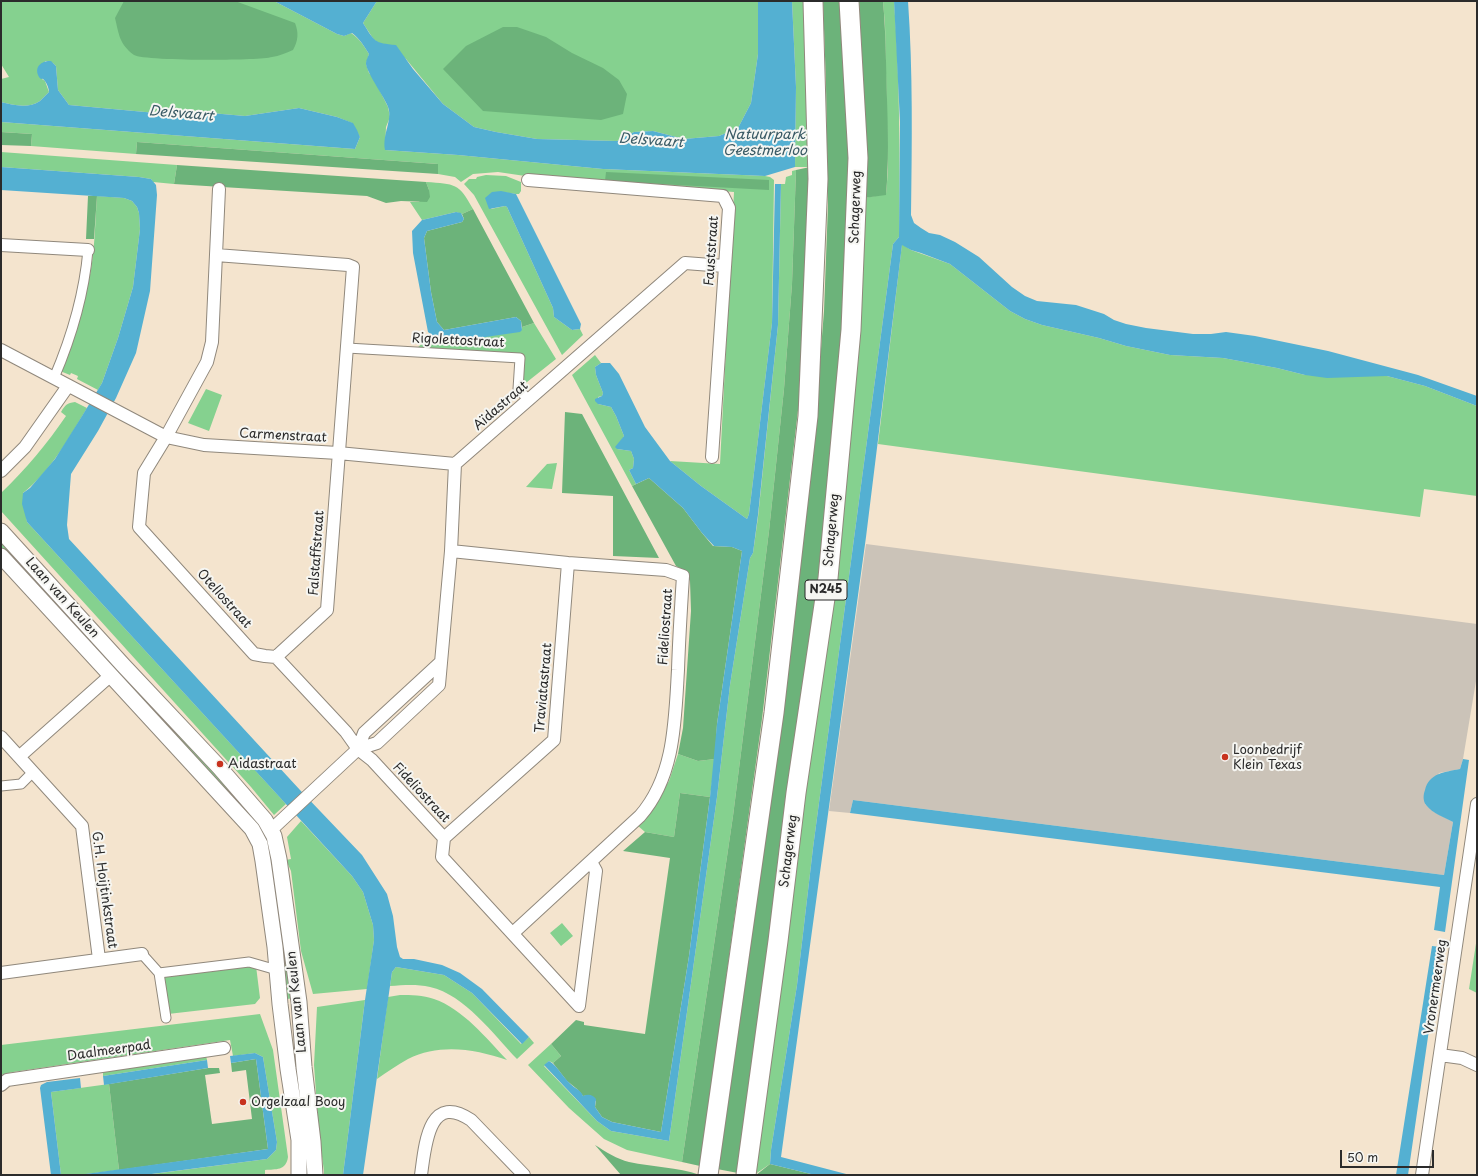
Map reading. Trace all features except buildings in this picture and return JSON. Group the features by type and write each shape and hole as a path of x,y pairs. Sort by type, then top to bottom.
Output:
{"main road":[{"name":"N245","path":"708,1175 774,713 808,416 818,179 813,1"},
{"name":"Schagerweg","path":"746,1175 777,949 796,793 828,578 851,330 858,158 849,1"}],"street":[{"name":"Fauststraat","path":"528,180 723,196 729,208 712,457"},
{"path":"166,437 207,362 212,342 219,189"},
{"path":"1,245 88,250 86,270 78,310 68,346 54,378"},
{"path":"216,255 348,265 353,267 338,453"},
{"name":"Aïdastraat","path":"455,464 685,262 724,266"},
{"name":"Rigolettostraat","path":"347,348 520,358 518,388 529,400"},
{"path":"1,350 68,386 25,447 1,471"},
{"name":"Carmenstraat","path":"68,386 166,437 204,445 338,453 455,464"},
{"name":"Otellostraat","path":"166,437 144,472 139,527 254,654 276,657"},
{"name":"Falstaffstraat","path":"276,657 327,610 338,453"},
{"path":"258,838 272,830 289,815 358,749 377,743 439,685 451,551 455,464"},
{"name":"Laan van Keulen","path":"1,531 218,767 272,830 279,859 298,994 304,1067 313,1142 314,1175"},
{"name":"Fideliostraat","path":"451,551 666,570 683,576 674,734 666,768 657,791 647,808 591,862 513,933"},
{"name":"Laan van Keulen","path":"1,556 252,829 258,838 262,849 275,947 280,1004 298,1140 299,1175"},
{"name":"Traviatastraat","path":"444,838 554,740 568,562"},
{"path":"276,657 346,732 358,749"},
{"path":"20,756 123,665"},
{"name":"G.H. Hoijtinkstraat","path":"1,737 20,756 82,826 99,959"},
{"name":"Fideliostraat","path":"358,749 372,760 444,838 442,857 579,1006 596,871 591,862"},
{"path":"1,786 20,784 33,772"},
{"name":"Vronermeerweg","path":"1422,1175 1477,804"},
{"path":"142,954 159,973 166,1018"},
{"name":"G.H. Hoijtinkstraat","path":"1,973 142,954"},
{"path":"159,973 249,962 270,968"},
{"name":"Daalmeerpad","path":"1,1085 7,1080 224,1048"},
{"path":"1440,1055 1462,1058 1477,1066"},
{"path":"421,1175 425,1145 431,1124 439,1115 448,1112 461,1114 471,1120 524,1175"}],"shaded area":[{"path":"866,544 1477,624 1477,675 1463,759 1460,769 1439,773 1425,804 1434,812 1453,822 1444,875 853,800 850,813 829,811"}],"green space":[{"path":"1,1 274,1 337,34 344,36 351,33 362,43 369,54 366,64 369,73 373,77 388,107 390,117 386,127 385,150 458,155 603,169 770,177 774,180 772,323 749,514 747,519 701,486 670,461 720,464 734,192 532,177 498,172 473,174 461,182 455,177 438,174 438,164 137,142 136,154 31,146 32,134 1,132 1,122 355,149 360,137 352,123 337,117 299,108 245,116 199,112 167,114 69,105 58,90 56,66 47,61 45,61 42,79 45,81 49,92 40,101 26,106 1,102 1,79 9,77 1,64"},
{"path":"124,1 235,1 295,23 297,40 293,50 277,56 262,58 201,60 142,57 134,55 125,47 119,34 115,18"},
{"path":"377,1 758,1 758,54 751,103 738,128 719,136 684,139 653,131 634,132 617,141 537,139 474,127 443,104 406,59 374,40 363,23"},
{"path":"792,1 804,1 810,167 795,167 796,87"},
{"path":"823,1 844,1 851,169 845,318 811,650 738,1173 717,1169 815,425 824,311 828,205"},
{"path":"859,1 883,1 888,123 886,195 864,198 866,129"},
{"path":"883,1 894,1 899,119 899,237 893,244 813,848 797,985 770,1164 754,1175 837,563 856,372 864,261 864,198 886,194 888,170 885,25"},
{"path":"503,27 517,27 546,37 572,53 603,68 619,80 627,94 623,114 601,120 483,111 443,69 466,46"},
{"path":"1,132 32,134 31,146 1,145"},
{"path":"137,142 438,164 438,174 136,154"},
{"path":"1,152 177,165 174,184 153,182 151,179 139,177 1,167"},
{"path":"177,165 426,182 430,197 427,202 401,201 386,203 367,196 174,184"},
{"path":"810,167 802,376 762,719 700,1166 682,1162 733,816 769,531 784,389 792,284 796,170"},
{"path":"796,170 792,284 784,389 769,531 733,816 682,1162 627,1150 604,1139 569,1108 528,1065 551,1044 561,1056 553,1063 549,1061 544,1066 597,1121 611,1131 669,1141 717,797 730,685 758,517 778,325 781,184 785,184 786,177 792,175 792,171"},
{"path":"606,172 769,180 769,190 605,181"},
{"path":"486,175 506,176 521,182 521,191 519,194 501,192 491,209 505,206 507,207 553,308 554,317 572,330 580,329 583,335 562,355 474,195 464,184 469,179 476,179 477,177"},
{"path":"426,182 444,183 455,186 464,194 473,209 462,214 456,212 422,220 410,202 419,202 429,190"},
{"path":"88,196 97,196 94,239 86,239"},
{"path":"97,196 124,198 132,201 137,207 139,213 140,229 133,287 118,338 102,383 98,390 77,379 78,376 60,371 77,324 90,275 95,236"},
{"path":"473,209 534,323 522,327 521,321 516,317 444,330 437,322 431,292 424,238 427,231 462,222 464,219 462,214"},
{"path":"902,244 911,250 950,264 1010,311 1025,319 1042,325 1099,338 1126,346 1170,355 1223,358 1305,375 1387,376 1425,386 1477,406 1477,496 1424,489 1420,517 878,444"},
{"path":"534,323 556,359 522,386 523,356 417,348 432,335 522,330 522,327"},
{"path":"595,355 601,363 595,367 596,375 603,393 602,396 598,397 598,404 611,407 616,416 624,436 617,449 631,451 634,459 633,468 629,470 636,484 632,486 572,375"},
{"path":"206,389 222,395 209,431 188,423"},
{"path":"75,402 87,408 51,464 23,493 27,522 286,804 274,815 251,787 1,511 1,493 28,465 59,426 66,416 61,412 66,405"},
{"path":"565,412 582,414 659,558 613,556 613,496 562,493"},
{"path":"557,463 552,489 526,487 547,464"},
{"path":"649,478 683,508 713,546 732,547 742,551 717,724 715,759 698,761 678,754 683,728 691,611 690,581 685,571 676,566 632,486"},
{"path":"1,537 100,645 94,651 1,550"},
{"path":"138,686 248,805 242,811 132,692"},
{"path":"678,754 698,761 715,759 710,797 680,793 674,837 645,832 637,825 651,810 669,781"},
{"path":"680,793 710,797 689,956 661,1132 612,1122 602,1117 595,1107 596,1101 590,1095 583,1096 567,1081 553,1063 561,1056 551,1044 576,1020 584,1022 584,1025 645,1034 670,858 623,851 645,832 674,837"},
{"path":"301,821 352,876 363,892 373,925 374,940 367,989 313,994 301,951 291,871 286,860 291,859 287,837"},
{"path":"276,861 293,998 282,1000 267,863"},
{"path":"562,923 573,936 561,946 550,933"},
{"path":"1477,937 1477,993 1469,989"},
{"path":"256,966 260,998 255,1004 168,1014 163,977"},
{"path":"396,967 444,975 472,993 521,1044 529,1037 534,1043 517,1059 478,1017 455,998 443,991 425,986 390,986 392,972"},
{"path":"400,995 434,999 455,1010 474,1025 507,1060 483,1053 458,1049 445,1049 420,1054 408,1059 377,1079 388,997"},
{"path":"365,1000 343,1175 324,1175 319,1135 314,1065 317,1007"},
{"path":"260,1014 273,1050 288,1157 287,1162 283,1167 265,1170 265,1174 145,1175 267,1159 276,1150 277,1142 263,1057 255,1053 233,1056 230,1040 1,1075 1,1045"},
{"path":"206,1056 207,1060 103,1076 103,1070"},
{"path":"256,1059 268,1149 119,1170 109,1084 208,1068 219,1068 220,1073 205,1075 212,1124 252,1119 246,1070 232,1072 231,1063"},
{"path":"109,1084 119,1170 78,1175 61,1175 51,1092"},
{"path":"595,1145 607,1153 625,1161 683,1170 700,1175 621,1175"},
{"path":"770,1164 815,1175 756,1175"}],"water":[{"name":"Natuurpark Geestmerloo","path":"274,1 377,1 363,23 373,38 379,42 396,45 413,69 443,104 474,127 537,139 617,141 634,132 653,131 684,139 719,136 738,128 751,103 758,54 758,1 792,1 796,87 795,167 765,176 603,169 458,155 385,150 384,144 389,117 388,107 367,67 366,62 369,54 362,43 352,33 344,36 337,34"},
{"path":"894,1 908,1 912,134 911,215 914,223 921,228 929,233 940,235 955,242 979,257 1012,287 1025,296 1037,301 1076,305 1104,314 1114,320 1126,324 1146,328 1193,334 1226,332 1255,336 1328,351 1418,375 1477,396 1477,406 1425,386 1387,376 1327,378 1305,375 1223,358 1170,355 1126,346 1099,338 1042,325 1025,319 1010,311 950,264 911,250 902,245 866,537 781,1157 850,1175 815,1175 770,1164 797,985 813,848 893,244 899,237 900,122"},
{"name":"Delsvaart","path":"51,61 56,66 58,90 69,105 167,114 199,112 245,116 299,108 337,117 353,123 360,137 355,149 1,122 1,102 20,106 31,105 40,101 49,92 46,83 39,77 37,71 40,64"},
{"path":"1,167 139,177 151,179 156,185 157,195 150,291 136,353 116,398 98,431 71,474 67,525 69,539 300,790 362,855 387,894 393,916 397,947 400,957 403,959 414,959 442,965 460,973 482,989 529,1037 522,1044 472,993 444,975 396,967 392,972 363,1175 343,1175 374,940 373,925 363,892 352,876 27,522 22,504 23,493 30,488 55,459 102,383 118,338 133,287 140,229 137,207 132,201 124,198 1,190"},
{"path":"775,184 781,184 778,325 758,515 753,553 750,558 730,685 717,797 669,1141 611,1131 597,1121 544,1065 549,1061 583,1096 593,1096 596,1099 595,1107 602,1117 612,1122 661,1132 689,956 710,797 717,724 742,551 732,547 714,546 683,508 649,478 636,484 629,470 633,468 634,459 631,451 617,449 615,447 624,436 616,416 611,407 598,404 595,401 595,399 602,396 603,393 596,375 595,367 601,363 610,363 619,374 645,427 670,461 701,486 747,519 749,514 772,323"},
{"path":"501,191 516,194 581,324 580,329 572,330 554,317 553,308 507,207 505,206 489,209 485,198 492,192"},
{"path":"456,212 461,213 464,219 462,222 427,231 424,238 431,292 437,322 444,330 516,317 521,321 522,330 520,332 444,343 434,339 428,332 413,253 412,231 422,220"},
{"path":"1463,759 1469,760 1445,932 1434,930 1440,887 850,813 853,800 1444,875 1453,822 1435,813 1429,808 1424,802 1424,794 1430,780 1438,774 1460,769"},
{"path":"1432,946 1441,947 1408,1175 1396,1175"},
{"path":"255,1053 263,1057 277,1142 276,1150 267,1159 144,1175 78,1175 268,1149 256,1059 231,1063 230,1056"},
{"path":"207,1060 208,1068 104,1085 103,1076"},
{"path":"80,1078 81,1088 51,1092 61,1175 51,1175 40,1088 41,1085 47,1082"}],"place":[{"name":"Loonbedrijf Klein Texas","path":"1225,757"},
{"name":"Aidastraat","path":"220,764"},
{"name":"Orgelzaal Booy","path":"243,1102"}]}
